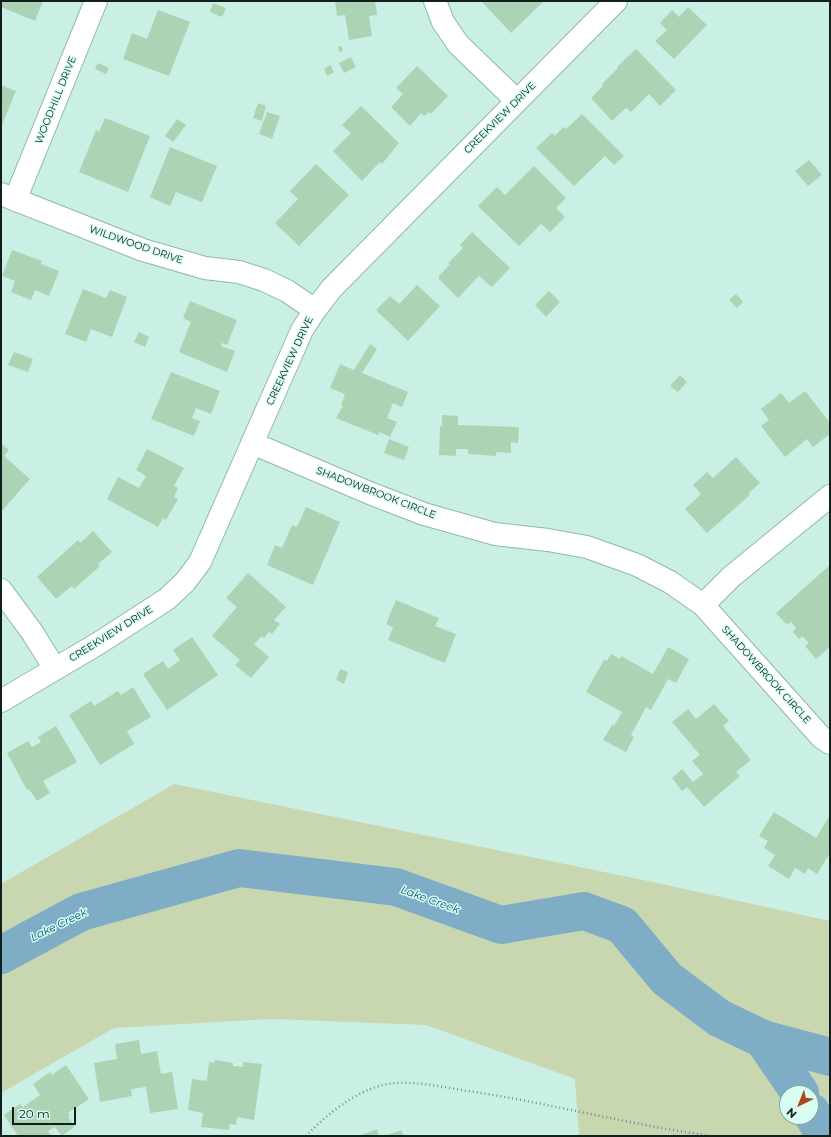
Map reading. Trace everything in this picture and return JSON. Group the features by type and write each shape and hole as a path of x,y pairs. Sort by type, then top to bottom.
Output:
{"street":[{"name":"WOODHILL DRIVE","path":"8,197 96,1"},
{"path":"435,1 443,22 458,44 517,101"},
{"name":"CREEKVIEW DRIVE","path":"1,701 167,599 185,582 200,562 302,330 315,310 332,288 616,1"},
{"name":"WILDWOOD DRIVE","path":"8,197 149,252 205,268 239,272 264,280 287,291 315,310"},
{"name":"SHADOWBROOK CIRCLE","path":"252,443 372,494 424,514 495,534 548,540 587,547 637,565 670,582 703,605 821,737 830,743"},
{"path":"703,605 731,577 830,496"},
{"path":"1,590 32,632 55,669"}],"path":[{"path":"306,1136 321,1120 367,1091 384,1085 402,1083 425,1084 485,1093 712,1136"}],"green space":[{"path":"174,784 653,882 830,921 830,1136 579,1136 575,1079 426,1025 271,1019 114,1028 1,1093 1,884"}],"building":[{"path":"1,1 43,1 35,21 1,7"},
{"path":"335,1 375,1 377,15 369,16 372,36 349,40 345,15 337,16"},
{"path":"481,1 544,1 511,33"},
{"path":"213,3 226,8 222,17 210,12"},
{"path":"688,7 707,25 674,59 655,41 667,30 660,23 672,10 679,17"},
{"path":"158,10 190,22 169,76 123,59 132,33 147,39"},
{"path":"342,46 343,51 339,52 338,47"},
{"path":"636,49 676,90 660,106 649,94 631,112 626,108 612,121 591,98 603,86 602,84 618,68 617,67"},
{"path":"351,57 356,67 344,73 339,63"},
{"path":"98,63 109,68 106,74 95,69"},
{"path":"330,65 334,72 327,76 324,69"},
{"path":"417,66 448,96 431,114 429,112 424,116 421,113 410,126 391,107 403,94 396,88"},
{"path":"1,85 16,91 1,127"},
{"path":"258,103 266,106 262,121 253,118"},
{"path":"361,106 399,143 382,164 380,162 362,181 333,151 351,133 342,125"},
{"path":"267,112 280,116 272,139 259,134"},
{"path":"582,114 624,156 614,165 605,156 574,186 536,148 552,133 555,136 563,127 566,129"},
{"path":"105,118 150,136 128,192 79,172 96,130 99,132"},
{"path":"177,119 186,125 173,142 165,136"},
{"path":"170,147 217,166 202,202 176,192 170,206 150,197"},
{"path":"809,160 822,175 808,186 795,171"},
{"path":"316,164 349,195 299,246 275,223 298,199 290,191"},
{"path":"534,166 566,198 556,208 565,217 550,232 541,224 519,246 478,206 497,187 505,195"},
{"path":"472,232 510,268 492,287 479,276 458,298 439,279 439,276 450,264 448,263 463,248 460,245"},
{"path":"12,250 42,261 41,264 59,271 49,296 35,290 31,300 11,292 15,281 2,276"},
{"path":"417,285 440,306 408,341 376,310 390,296 399,304"},
{"path":"83,289 106,298 110,290 127,297 112,337 91,329 86,342 65,334"},
{"path":"549,291 560,302 546,317 535,305"},
{"path":"736,294 743,302 737,308 729,300"},
{"path":"190,301 237,320 227,345 222,343 221,346 235,351 227,372 179,352 191,322 183,318"},
{"path":"139,332 149,337 145,347 134,342"},
{"path":"370,344 377,349 362,373 408,392 402,407 393,403 387,418 397,422 390,437 380,432 378,435 336,418 343,406 341,405 345,394 330,388 340,364 354,370"},
{"path":"14,352 33,359 28,372 8,365"},
{"path":"171,372 220,391 211,414 196,408 192,418 200,421 194,436 151,419"},
{"path":"680,375 687,382 678,392 670,386"},
{"path":"805,391 830,423 830,434 813,447 807,439 785,457 761,426 769,420 761,409 781,393 789,403"},
{"path":"442,415 458,416 458,425 519,427 518,443 511,442 511,453 496,452 496,456 468,454 468,449 456,449 456,456 439,455"},
{"path":"389,439 409,447 404,460 384,453"},
{"path":"1,443 9,450 4,456 30,479 1,512"},
{"path":"147,449 184,468 174,486 178,488 174,497 178,499 166,520 163,518 158,527 107,499 118,477 139,488 146,476 136,470"},
{"path":"736,457 760,483 749,493 750,495 707,533 685,509 701,494 693,485 707,472 713,478"},
{"path":"306,507 340,522 313,585 267,565 275,545 282,548 292,525 297,527"},
{"path":"93,531 112,552 98,564 100,566 74,589 72,586 56,599 37,577 78,540 80,543"},
{"path":"830,565 830,647 816,659 805,646 809,643 802,636 799,639 793,632 796,628 791,622 787,625 776,613"},
{"path":"248,573 286,607 274,620 280,624 272,634 269,632 264,638 262,636 254,644 269,657 251,678 235,665 240,660 212,636 237,607 226,598"},
{"path":"396,600 439,618 435,626 456,634 445,663 388,640 393,627 386,624"},
{"path":"192,637 218,675 167,710 143,674 163,661 168,669 180,660 173,650"},
{"path":"668,647 689,659 676,683 668,679 651,710 646,707 631,735 634,737 626,752 603,740 612,725 614,726 622,712 586,692 604,660 607,661 611,654 620,659 621,656 653,674"},
{"path":"340,669 348,672 344,684 336,680"},
{"path":"133,687 151,717 127,731 134,744 100,765 69,715 91,701 94,706 118,691 121,695"},
{"path":"714,704 729,721 723,726 751,760 736,772 740,776 704,807 687,787 682,791 672,778 682,769 693,782 703,774 692,761 700,755 672,722 688,709 696,719"},
{"path":"56,726 77,762 43,781 50,793 37,801 29,789 27,790 7,753 28,741 32,747 41,742 38,737"},
{"path":"774,812 816,838 830,815 830,853 817,874 808,868 805,874 795,868 789,879 768,866 775,855 764,848 768,841 759,836"},
{"path":"139,1040 141,1054 157,1051 161,1074 172,1072 178,1109 150,1113 146,1087 131,1089 132,1096 100,1102 94,1063 117,1059 115,1044"},
{"path":"216,1060 233,1063 233,1066 243,1067 243,1062 262,1064 254,1120 237,1117 236,1125 230,1124 229,1130 201,1127 203,1113 188,1110 192,1079 207,1081 209,1062 213,1063"},
{"path":"66,1065 89,1099 68,1113 70,1116 68,1117 75,1126 62,1136 55,1127 48,1131 51,1136 18,1136 4,1115 20,1104 23,1107 40,1095 33,1084 50,1072 52,1075"},
{"path":"377,1129 379,1136 359,1136"},
{"path":"401,1130 404,1136 385,1136"}],"waterway":[{"name":"Lake Creek","path":"1,955 81,912 239,868 396,887 501,925 584,911 622,925 667,979 719,1018 763,1039 795,1085"},
{"path":"763,1039 830,1057"},
{"name":"Lake Creek","path":"819,1125 825,1136"}]}
